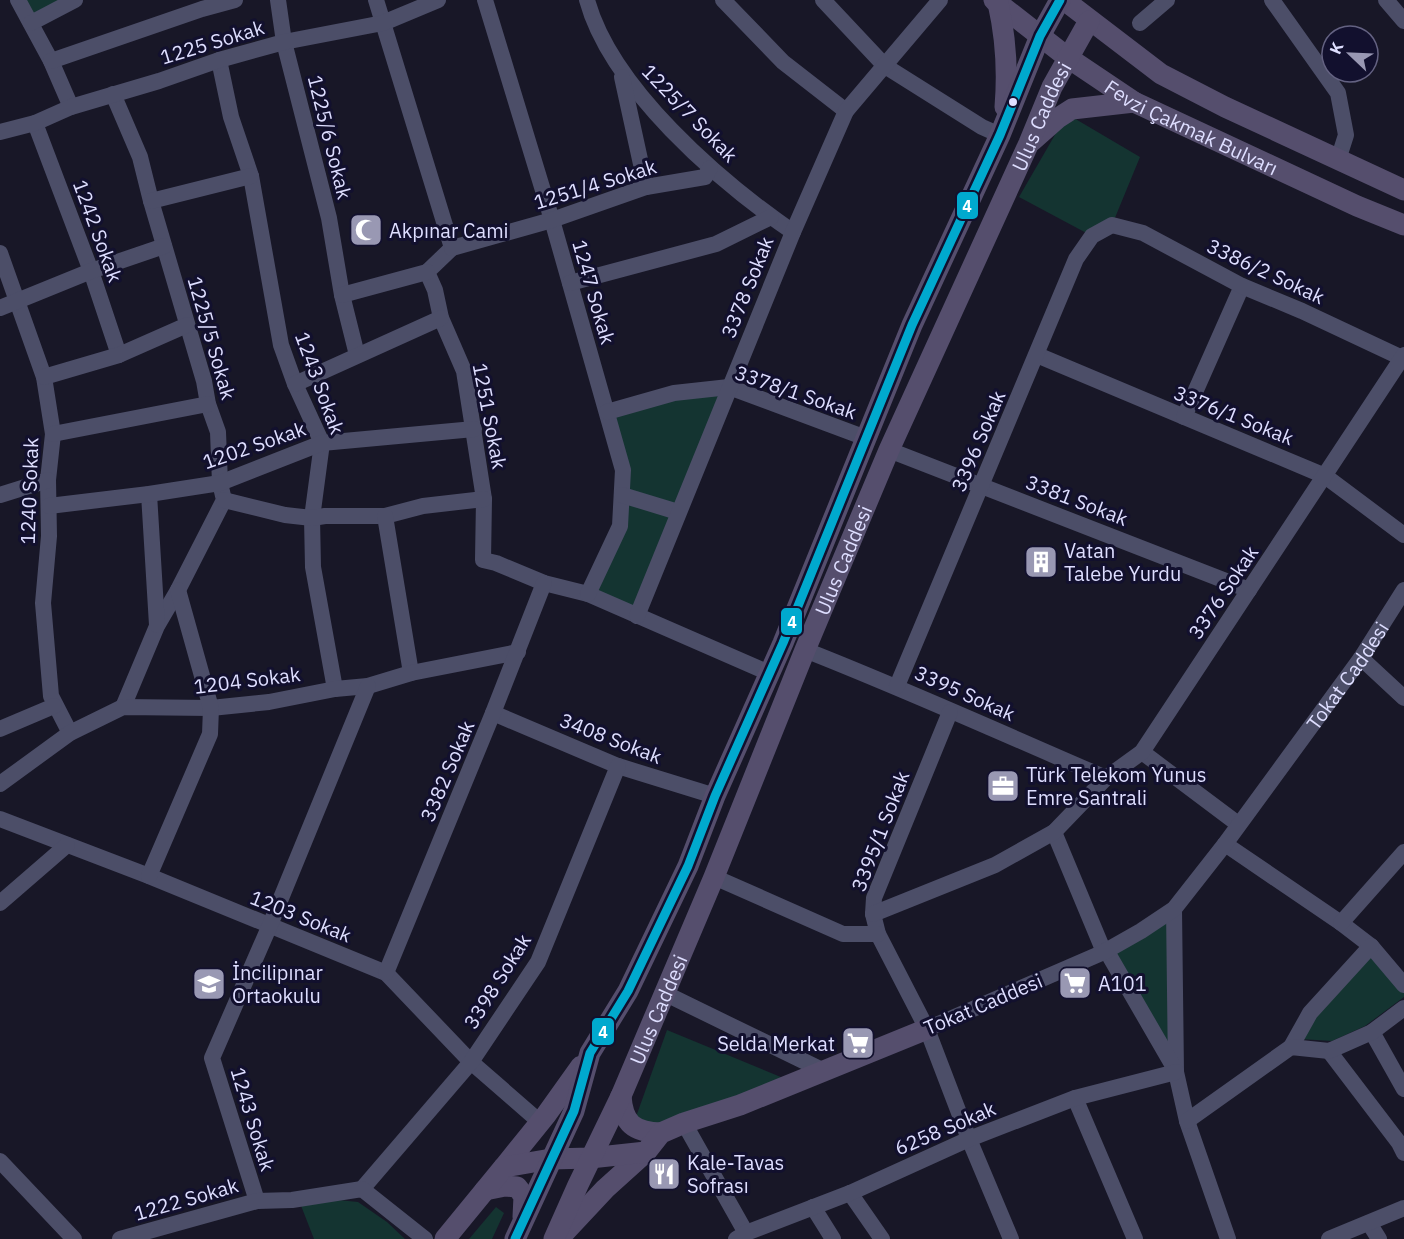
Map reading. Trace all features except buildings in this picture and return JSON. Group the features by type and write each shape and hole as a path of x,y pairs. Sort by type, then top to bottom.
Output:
{"main road":[{"name":"Fevzi Çakmak Bulvarı","path":"1062,0 1161,74 1404,190"},
{"name":"Ulus Caddesi","path":"518,1233 574,1111 590,1053 628,991 688,866 715,796 783,643 912,325 1001,130 1040,36 1062,0"},
{"name":"Fevzi Çakmak Bulvarı","path":"996,2 1067,57 1134,102 1357,206 1404,225"},
{"path":"996,2 1004,28 1006,54 1006,88 1001,130"},
{"name":"Ulus Caddesi","path":"556,1239 590,1158 621,1096 714,877 805,650 889,450 1029,143 1052,87 1089,21"},
{"path":"1029,143 1072,109 1134,102"},
{"name":"Tokat Caddesi","path":"556,1239 605,1189 646,1152 661,1133 740,1105 927,1029"},
{"path":"445,1239 541,1123 590,1053"},
{"path":"621,1096 625,1117 635,1128 661,1133"},
{"path":"504,1167 551,1159 590,1158 646,1152"},
{"path":"485,1190 511,1186 522,1191 525,1203 518,1233"}],"street":[{"path":"18,0 32,23 71,106"},
{"path":"32,23 75,0"},
{"path":"51,61 202,9 236,0"},
{"name":"1225/6 Sokak","path":"278,0 284,42 329,218 342,295 357,355"},
{"path":"342,295 427,272 452,248 376,0"},
{"name":"1225 Sokak","path":"0,132 35,123 71,106 159,81 219,60 284,42 383,23 438,0"},
{"name":"1247 Sokak","path":"485,0 552,220 624,470 620,526 588,594"},
{"name":"1225/7 Sokak","path":"587,0 593,21 630,84 710,168 793,232"},
{"path":"723,0 783,62 846,111"},
{"path":"823,0 885,66 982,126 1001,130"},
{"name":"3378 Sokak","path":"637,616 793,232 846,111 940,0"},
{"path":"1140,23 1167,0"},
{"path":"1272,0 1338,93 1346,135 1338,160"},
{"path":"1386,0 1404,21"},
{"name":"1243 Sokak","path":"219,60 231,117 251,176 281,345 295,384 322,443 312,518 313,567 335,689"},
{"path":"621,68 646,187"},
{"name":"1225/5 Sokak","path":"113,94 140,157 204,381 208,404 218,432 220,483 224,500"},
{"name":"1242 Sokak","path":"35,123 91,272 119,355"},
{"name":"1251/4 Sokak","path":"452,248 552,220 646,187 705,177 710,168"},
{"path":"151,201 251,176"},
{"path":"570,284 716,244 771,217"},
{"name":"3386/2 Sokak","path":"1112,225 1143,233 1242,286 1403,357"},
{"name":"3396 Sokak","path":"897,686 1076,259 1092,236 1112,225"},
{"path":"0,308 164,246"},
{"name":"1240 Sokak","path":"0,253 44,377 53,434 48,480 49,536 43,603 51,696 54,706 70,733"},
{"name":"1251 Sokak","path":"427,272 435,290 441,318 464,371 484,499 483,560 544,582 588,594 769,673"},
{"path":"1184,417 1242,286"},
{"path":"295,384 441,318"},
{"path":"44,377 119,355 187,325"},
{"name":"3376/1 Sokak","path":"1037,355 1325,476 1404,534"},
{"name":"3376 Sokak","path":"873,914 995,865 1054,832 1106,778 1142,752 1403,357"},
{"name":"3378/1 Sokak","path":"607,412 674,393 729,387 866,438"},
{"path":"53,434 208,404"},
{"name":"1202 Sokak","path":"49,506 220,483 322,443 474,429"},
{"name":"3381 Sokak","path":"889,450 1249,590"},
{"path":"0,495 48,480"},
{"path":"148,494 157,626"},
{"path":"622,495 678,512"},
{"path":"123,707 157,626 224,500 285,515 312,518 385,516 423,506 484,499"},
{"path":"385,516 411,673"},
{"name":"3382 Sokak","path":"386,973 518,652 544,582"},
{"path":"149,876 210,734 211,708 178,590"},
{"name":"Tokat Caddesi","path":"927,1029 1105,951 1174,909 1225,844 1361,658 1404,590"},
{"name":"3395 Sokak","path":"805,650 897,686 1106,778"},
{"name":"1204 Sokak","path":"0,784 70,733 123,707 211,708 269,702 335,689 368,686 411,673 518,652"},
{"path":"1361,658 1404,698"},
{"name":"1243 Sokak","path":"257,1201 212,1058 270,925 368,686"},
{"path":"0,729 54,706"},
{"name":"3395/1 Sokak","path":"950,711 874,898 873,914 878,934 927,1029 969,1139 1011,1239"},
{"name":"3408 Sokak","path":"493,713 618,766 715,796"},
{"path":"1142,752 1238,824"},
{"name":"3398 Sokak","path":"362,1189 471,1062 538,962 618,766"},
{"name":"1203 Sokak","path":"0,819 149,876 386,973 471,1062 541,1123"},
{"path":"1054,832 1105,951 1176,1072"},
{"path":"1225,844 1371,946 1404,985"},
{"path":"0,903 67,845"},
{"path":"1341,923 1404,852"},
{"path":"714,877 843,934 878,934"},
{"path":"1174,909 1176,1072 1187,1120 1228,1239"},
{"path":"1187,1120 1291,1047 1310,1013 1371,946"},
{"path":"664,993 824,1071"},
{"path":"1291,1047 1329,1051 1372,1032 1404,1008"},
{"path":"1372,1032 1404,1089"},
{"path":"1329,1051 1399,1143 1404,1153"},
{"name":"6258 Sokak","path":"741,1236 850,1193 969,1139 1075,1098 1176,1072"},
{"path":"1075,1098 1135,1239"},
{"path":"684,1123 741,1236"},
{"path":"0,1161 74,1239"},
{"path":"362,1189 425,1239"},
{"name":"1222 Sokak","path":"120,1239 257,1201 292,1200 362,1189"},
{"path":"850,1193 882,1239"},
{"path":"813,1207 833,1239"},
{"path":"1329,1239 1404,1208"},
{"path":"1369,1223 1379,1239"}],"green space":[{"path":"18,0 75,0 31,23"},
{"path":"1067,114 1140,157 1112,225 1092,236 1019,197"},
{"path":"729,387 637,616 588,594 620,526 623,470 607,412"},
{"path":"1174,909 1176,1072 1106,950"},
{"path":"1371,955 1404,992 1404,997 1365,1026 1332,1041 1300,1039 1315,1015"},
{"path":"667,1030 788,1080 665,1125 638,1121 637,1114"},
{"path":"328,1199 358,1202 387,1222 405,1239 314,1239 300,1203"},
{"path":"496,1207 504,1213 492,1239 469,1239"}],"transit line":[{"name":"4","path":"515,1239 574,1111 590,1053 628,991 688,866 715,796 783,643 912,325 1000,135 1040,36 1060,0"}],"place":[{"name":"Akpınar Cami","path":"366,230"},
{"name":"Vatan Talebe Yurdu","path":"1041,562"},
{"name":"Türk Telekom Yunus Emre Santrali","path":"1003,786"},
{"name":"A101","path":"1075,983"},
{"name":"İncilipınar Ortaokulu","path":"209,984"},
{"name":"Selda Merkat","path":"858,1043"},
{"name":"Kale-Tavas Sofrası","path":"664,1174"}]}
